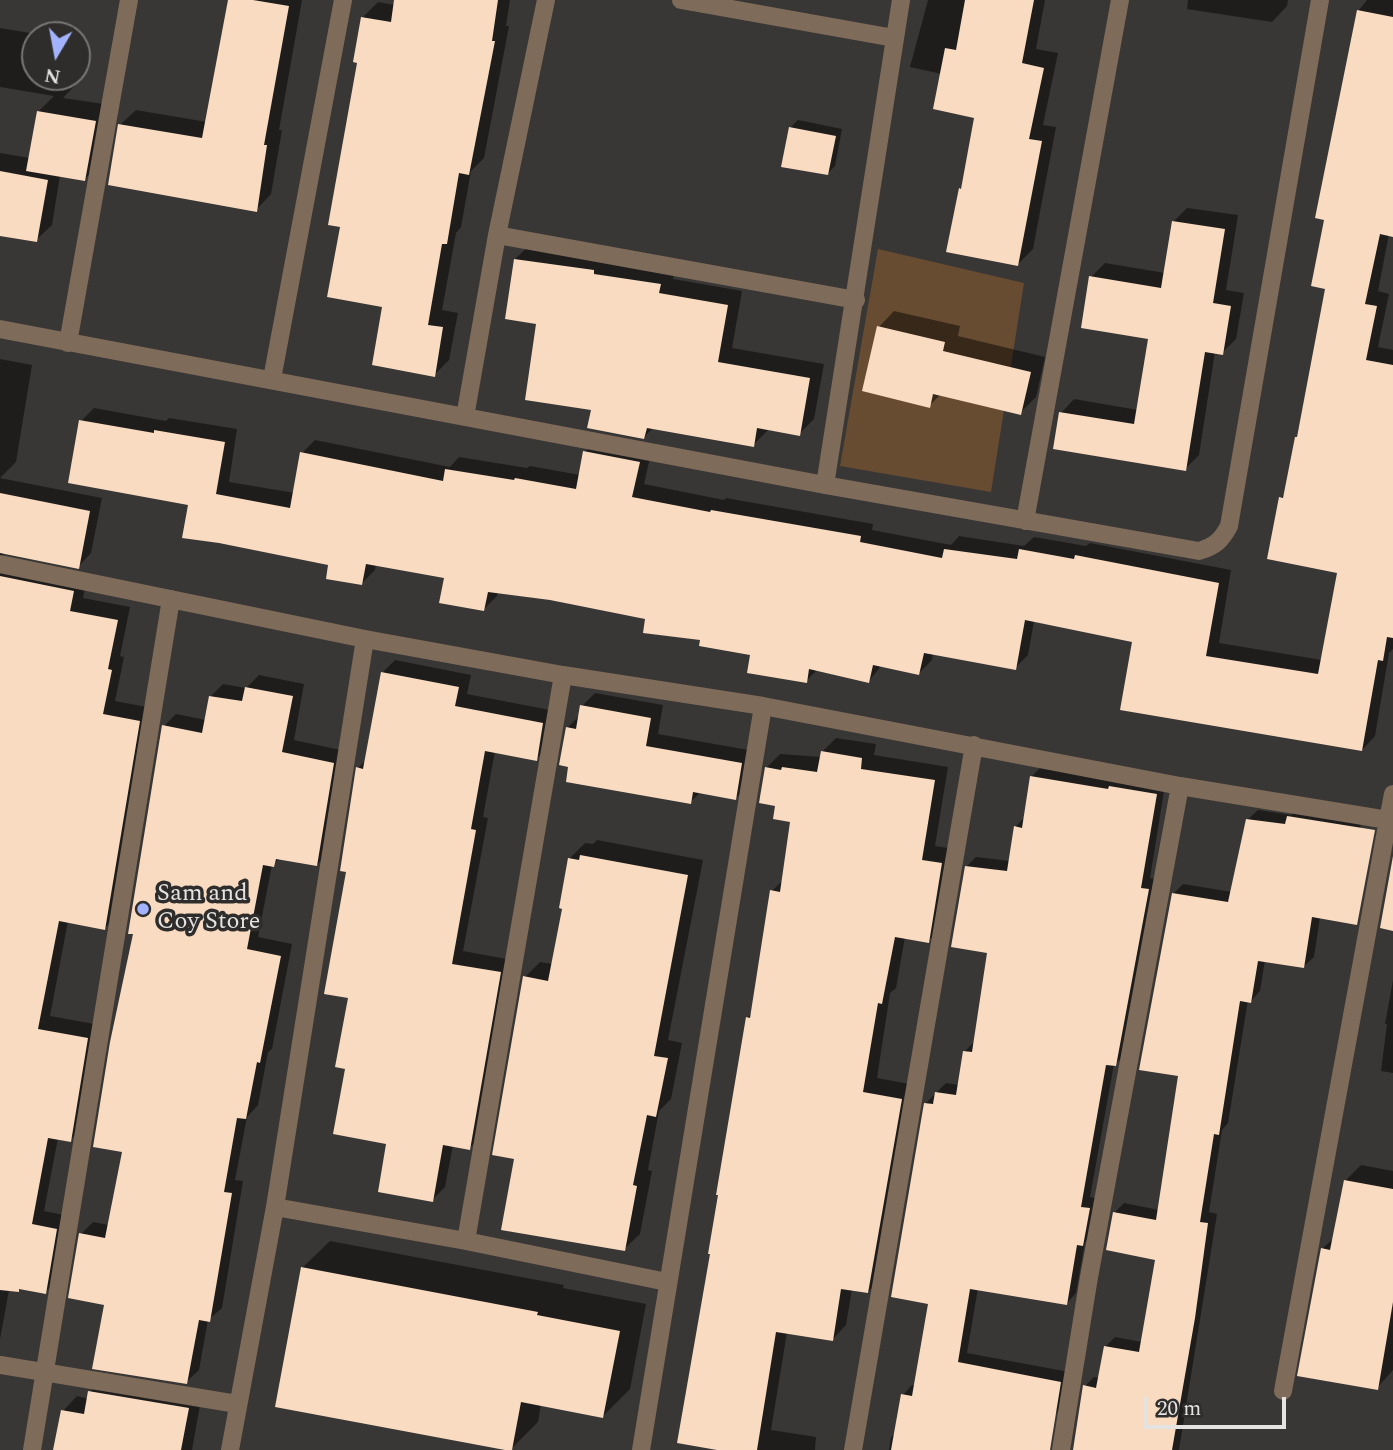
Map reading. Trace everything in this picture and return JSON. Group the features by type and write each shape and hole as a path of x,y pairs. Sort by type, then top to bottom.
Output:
{"street":[{"path":"68,342 129,0"},
{"path":"272,379 343,0"},
{"path":"465,417 497,235 546,0"},
{"path":"681,0 894,38"},
{"path":"825,485 901,0"},
{"path":"1025,521 1120,0"},
{"path":"0,329 825,485 1199,551 1213,547 1229,527 1320,0"},
{"path":"497,235 856,300"},
{"path":"0,564 365,639 563,675 763,706 1180,786 1390,820"},
{"path":"32,1450 171,599"},
{"path":"230,1450 275,1207 365,639"},
{"path":"466,1241 563,675"},
{"path":"641,1450 763,706"},
{"path":"853,1450 974,745"},
{"path":"1061,1450 1089,1277 1180,786"},
{"path":"1283,1391 1393,794"},
{"path":"275,1207 466,1241 667,1282"},
{"path":"0,1365 237,1404"}],"shaded area":[{"path":"878,249 1024,283 991,492 840,466"}],"building":[{"path":"228,0 253,0 289,6 264,145 267,145 257,212 108,185 118,124 202,138"},
{"path":"394,0 498,0 492,41 495,41 469,175 459,173 447,244 442,244 428,325 443,327 435,377 372,365 382,307 327,297 340,227 328,225 357,63 353,62 361,17 391,22"},
{"path":"965,0 1034,0 1022,63 1044,68 1029,139 1042,141 1018,266 946,252 974,118 933,109 945,48 956,50"},
{"path":"1357,10 1393,17 1393,237 1380,234 1365,304 1377,306 1366,360 1393,365 1393,638 1387,637 1383,661 1378,660 1362,751 1120,710 1132,642 1025,620 1016,670 924,653 919,675 873,665 869,683 809,669 807,683 747,673 750,655 699,646 700,640 643,633 645,619 550,600 488,592 484,611 439,603 444,578 366,564 362,585 326,579 328,565 182,538 188,505 68,483 79,420 225,442 216,494 290,508 300,452 443,481 445,469 576,489 583,451 640,462 632,497 861,536 860,542 942,558 944,549 1017,559 1019,549 1074,559 1075,555 1219,583 1206,656 1318,674 1337,573 1267,559 1279,497 1283,498 1297,437 1325,289 1311,286 1324,220 1315,218"},
{"path":"37,111 96,121 85,181 26,171"},
{"path":"789,127 836,136 828,175 781,167"},
{"path":"0,171 48,180 37,242 0,236"},
{"path":"1172,221 1225,229 1213,303 1231,306 1223,355 1205,352 1186,471 1053,449 1059,412 1134,424 1148,339 1081,328 1089,276 1161,288"},
{"path":"514,259 594,270 594,274 661,284 659,293 728,305 718,362 810,378 800,436 757,428 754,447 647,428 644,439 587,428 591,410 525,400 536,324 505,319"},
{"path":"877,326 945,342 943,351 1031,372 1021,415 933,394 930,408 862,391"},
{"path":"0,493 90,511 79,569 0,553"},
{"path":"0,576 74,591 70,611 118,620 108,669 112,670 103,714 140,721 105,930 59,921 38,1029 88,1038 71,1142 48,1138 32,1224 57,1229 46,1294 19,1289 19,1292 0,1290"},
{"path":"381,672 459,687 455,706 543,723 537,761 485,751 471,829 476,830 452,964 501,972 470,1150 443,1145 433,1202 378,1192 386,1144 333,1134 345,1069 335,1067 348,998 324,994 346,872 340,871 356,767 363,769"},
{"path":"245,687 293,696 282,752 334,763 317,866 276,859 274,867 263,865 247,949 281,956 246,1119 237,1118 224,1192 232,1193 210,1322 199,1320 187,1384 92,1369 104,1305 68,1298 79,1233 105,1238 122,1152 93,1147 110,1042 133,934 128,934 162,725 202,733 209,696 242,701"},
{"path":"580,705 651,718 646,746 742,763 736,800 693,792 691,804 566,782 568,767 559,765 566,727 576,729"},
{"path":"821,751 862,758 861,769 935,780 922,860 942,863 929,943 895,937 882,1004 878,1003 863,1092 902,1099 868,1293 841,1289 833,1341 776,1332 757,1450 717,1450 677,1443 710,1254 716,1195 746,1017 750,1018 770,890 780,892 790,822 773,819 775,806 759,803 765,767 817,772"},
{"path":"1030,776 1157,794 1141,888 1149,889 1116,1066 1106,1065 1081,1207 1090,1208 1083,1246 1077,1245 1067,1305 970,1289 958,1362 1061,1382 1050,1450 891,1450 901,1394 912,1396 928,1304 891,1297 924,1103 933,1104 935,1092 956,1095 963,1051 972,1052 987,953 951,947 965,866 1007,871 1014,826 1022,828"},
{"path":"1287,816 1375,830 1357,925 1312,917 1304,968 1258,961 1251,1003 1240,1001 1219,1135 1214,1134 1200,1222 1208,1223 1172,1450 1073,1450 1083,1385 1096,1388 1104,1346 1139,1352 1155,1260 1106,1250 1113,1212 1156,1220 1178,1076 1139,1070 1172,893 1228,902 1246,819 1285,824"},
{"path":"580,855 688,875 654,1056 668,1058 656,1117 647,1115 633,1185 637,1186 625,1251 501,1230 514,1159 492,1155 523,976 548,981 562,909 559,908 568,858 579,860"},
{"path":"1393,856 1393,931 1380,928"},
{"path":"1344,1180 1393,1189 1393,1302 1378,1390 1297,1376 1321,1248 1330,1250"},
{"path":"301,1267 538,1312 537,1315 620,1331 603,1418 521,1402 512,1450 505,1450 275,1407"},
{"path":"88,1391 189,1408 181,1450 53,1450 61,1410 84,1414"}],"place":[{"name":"Sam and Coy Store","path":"143,909"}]}
